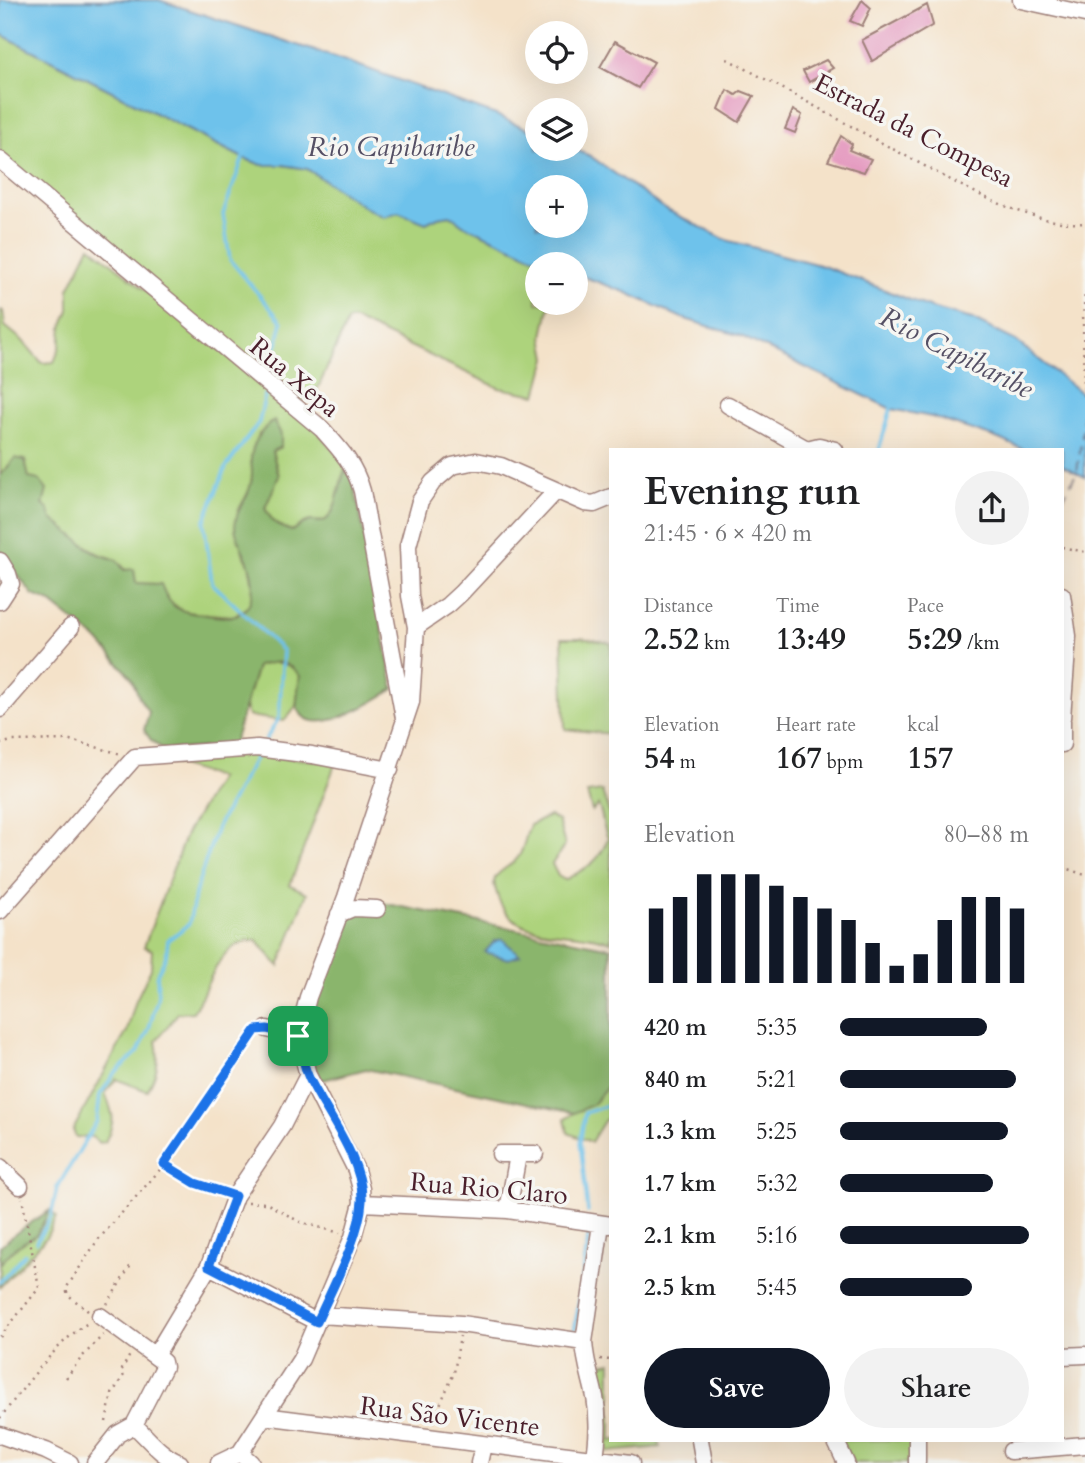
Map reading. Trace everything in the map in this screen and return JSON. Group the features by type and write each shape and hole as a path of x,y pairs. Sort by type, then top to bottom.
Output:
{"street":[{"path":"1020,0 1085,14"},
{"name":"Rua Xepa","path":"0,160 322,429 347,457 357,472 362,491 405,723"},
{"path":"729,405 802,448"},
{"path":"809,448 827,448"},
{"path":"219,1463 246,1458 264,1416 301,1359 353,1237 362,1203 361,1189 351,1159 308,1075 298,1036 308,997 390,770 411,702 416,627 410,596 408,546 420,500 433,482 452,466 476,461 500,466 585,503 594,504 609,498"},
{"path":"416,627 449,605 556,491"},
{"path":"0,561 11,584 0,601"},
{"path":"1064,604 1067,616 1068,661 1064,700"},
{"path":"0,709 71,627"},
{"path":"0,911 135,757 257,748 390,770"},
{"path":"339,914 368,904"},
{"path":"267,1029 298,1036"},
{"path":"159,1359 209,1266 235,1196 282,1125 308,1075"},
{"path":"500,1154 526,1155 508,1210"},
{"path":"0,1167 20,1186"},
{"name":"Rua Rio Claro","path":"362,1203 508,1210 606,1225"},
{"path":"594,1461 598,1431 597,1411 585,1359 584,1342 606,1225"},
{"path":"209,1266 243,1286 319,1318 461,1324 584,1342"},
{"path":"95,1463 118,1434 134,1424 164,1367 159,1359 105,1320"},
{"path":"1064,1356 1085,1355"},
{"name":"Rua São Vicente","path":"264,1416 594,1461 631,1463"},
{"path":"106,1422 118,1434"},
{"path":"134,1424 176,1463"},
{"path":"0,1435 46,1451 70,1463"},
{"path":"700,1442 704,1463"},
{"path":"836,1442 846,1463"},
{"path":"916,1442 917,1463"},
{"path":"479,1463 483,1445"},
{"path":"1011,1451 1085,1445"}],"path":[{"name":"Estrada da Compesa","path":"727,59 972,191 1038,218 1074,224 1085,223"},
{"path":"1084,396 1085,291"},
{"path":"1064,547 1085,552"},
{"path":"0,744 12,741 70,740 135,757"},
{"path":"1064,868 1085,875"},
{"path":"105,1320 84,1309 67,1294 67,1287 97,1241 164,1164 229,1073 249,1038 256,1030 267,1029"},
{"path":"164,1164 195,1183 249,1203 266,1203 300,1222 353,1237"},
{"path":"0,1336 39,1288 20,1186"},
{"path":"66,1378 105,1320 131,1265"},
{"path":"0,1418 42,1366 80,1328 105,1320"},
{"path":"412,1436 431,1424 444,1398 454,1373 461,1324"},
{"path":"106,1422 112,1394 124,1375 122,1369 136,1343"}],"green space":[{"path":"0,34 243,158 262,165 307,169 336,186 426,223 450,215 463,225 525,253 525,315 547,315 543,336 547,358 537,395 499,388 355,320 348,320 312,397 294,403 350,470 345,470 332,513 320,522 307,522 292,531 272,520 265,508 279,476 272,451 259,434 251,458 253,473 250,490 238,511 243,553 249,564 253,586 251,602 247,608 233,616 184,612 147,584 136,583 117,561 99,554 51,518 15,459 0,475 0,310 3,311 5,326 22,340 42,363 54,362 69,310 69,289 90,246 237,363 0,153"},
{"path":"274,421 281,434 281,447 272,451 279,476 265,508 272,520 292,531 307,522 320,522 328,518 335,507 345,470 353,478 394,689 344,716 316,721 305,718 298,709 300,676 295,670 280,663 257,666 233,746 164,750 151,740 144,730 149,713 131,677 98,640 49,601 33,595 3,556 0,550 0,476 15,458 25,460 29,478 39,480 47,490 43,505 52,519 87,547 117,560 124,570 134,569 136,583 161,584 167,598 180,609 212,616 232,616 246,608 253,586 250,570 238,540 235,521 251,483 251,455 255,443 261,432"},
{"path":"562,638 609,643 609,734 565,729"},
{"path":"274,662 292,666 300,676 296,706 284,721 248,716 245,706 257,666"},
{"path":"236,754 336,762 290,885 307,893 279,966 256,940 232,948 216,967 193,1012 178,1013 156,1041 157,1067 147,1091 116,1079 105,1093 113,1118 105,1142 99,1143 92,1137 76,1137 73,1130 127,1031 136,1000 151,969 152,950 144,947 186,834 219,778 163,760"},
{"path":"602,791 609,812 609,941 529,927 504,910 494,884 497,875 519,856 530,825 550,816 558,821 565,845 552,864 558,876 565,880 592,863 601,853 608,838 600,809 598,805 592,811 587,793"},
{"path":"377,902 609,948 609,1085 592,1105 574,1113 366,1069 319,1081 304,1044 306,1013 348,914"},
{"path":"609,1069 609,1117 591,1142 568,1133 565,1119 574,1113"},
{"path":"50,1210 56,1217 46,1238 0,1287 0,1264 15,1248 37,1234"},
{"path":"50,1210 37,1234 15,1248 0,1264 0,1246"},
{"path":"609,1362 609,1442 659,1442 660,1447 608,1452 600,1364"},
{"path":"841,1442 913,1442 914,1463 853,1463"}],"water":[{"name":"Rio Capibaribe","path":"0,0 159,0 346,61 525,128 525,161 588,161 588,155 665,209 726,240 823,266 931,308 972,319 1016,341 1085,396 1085,477 1064,466 1064,448 1020,448 932,417 891,409 741,336 682,318 588,278 588,252 525,253 463,225 450,215 426,223 398,212 384,217 307,169 262,165 243,158 0,34"},
{"path":"502,939 520,955 508,959 485,952 495,941"}],"building":[{"path":"862,0 871,8 862,26 850,21"},
{"path":"927,5 933,25 872,61 862,40"},
{"path":"615,41 654,62 638,88 600,67"},
{"path":"826,60 833,68 809,82 803,71"},
{"path":"727,90 736,95 741,91 754,96 739,122 719,109"},
{"path":"793,110 802,115 795,133 785,129"},
{"path":"841,136 852,144 849,150 871,159 864,172 828,161"}],"waterway":[{"path":"244,155 223,214 230,260 282,322 270,374"},
{"path":"265,395 259,422 226,467 204,522 212,583 283,651 279,718 266,739"},
{"path":"880,448 892,405"},
{"path":"36,1242 51,1217 57,1188 97,1121 100,1095 114,1074 138,1052 149,1029 158,996 157,974 166,956 168,940 189,924 196,890 217,827 255,758"},
{"path":"588,1212 580,1142 585,1113 609,1105"},
{"path":"574,1334 589,1233"},
{"path":"0,1282 25,1254"}],"ferry route":[{"path":"1064,496 1077,472 1084,396"}],"route":[{"path":"267,1029 298,1036 308,1075 356,1170 362,1203 353,1237 317,1322 209,1266 235,1196 195,1183 164,1164 256,1030 267,1029"}]}
